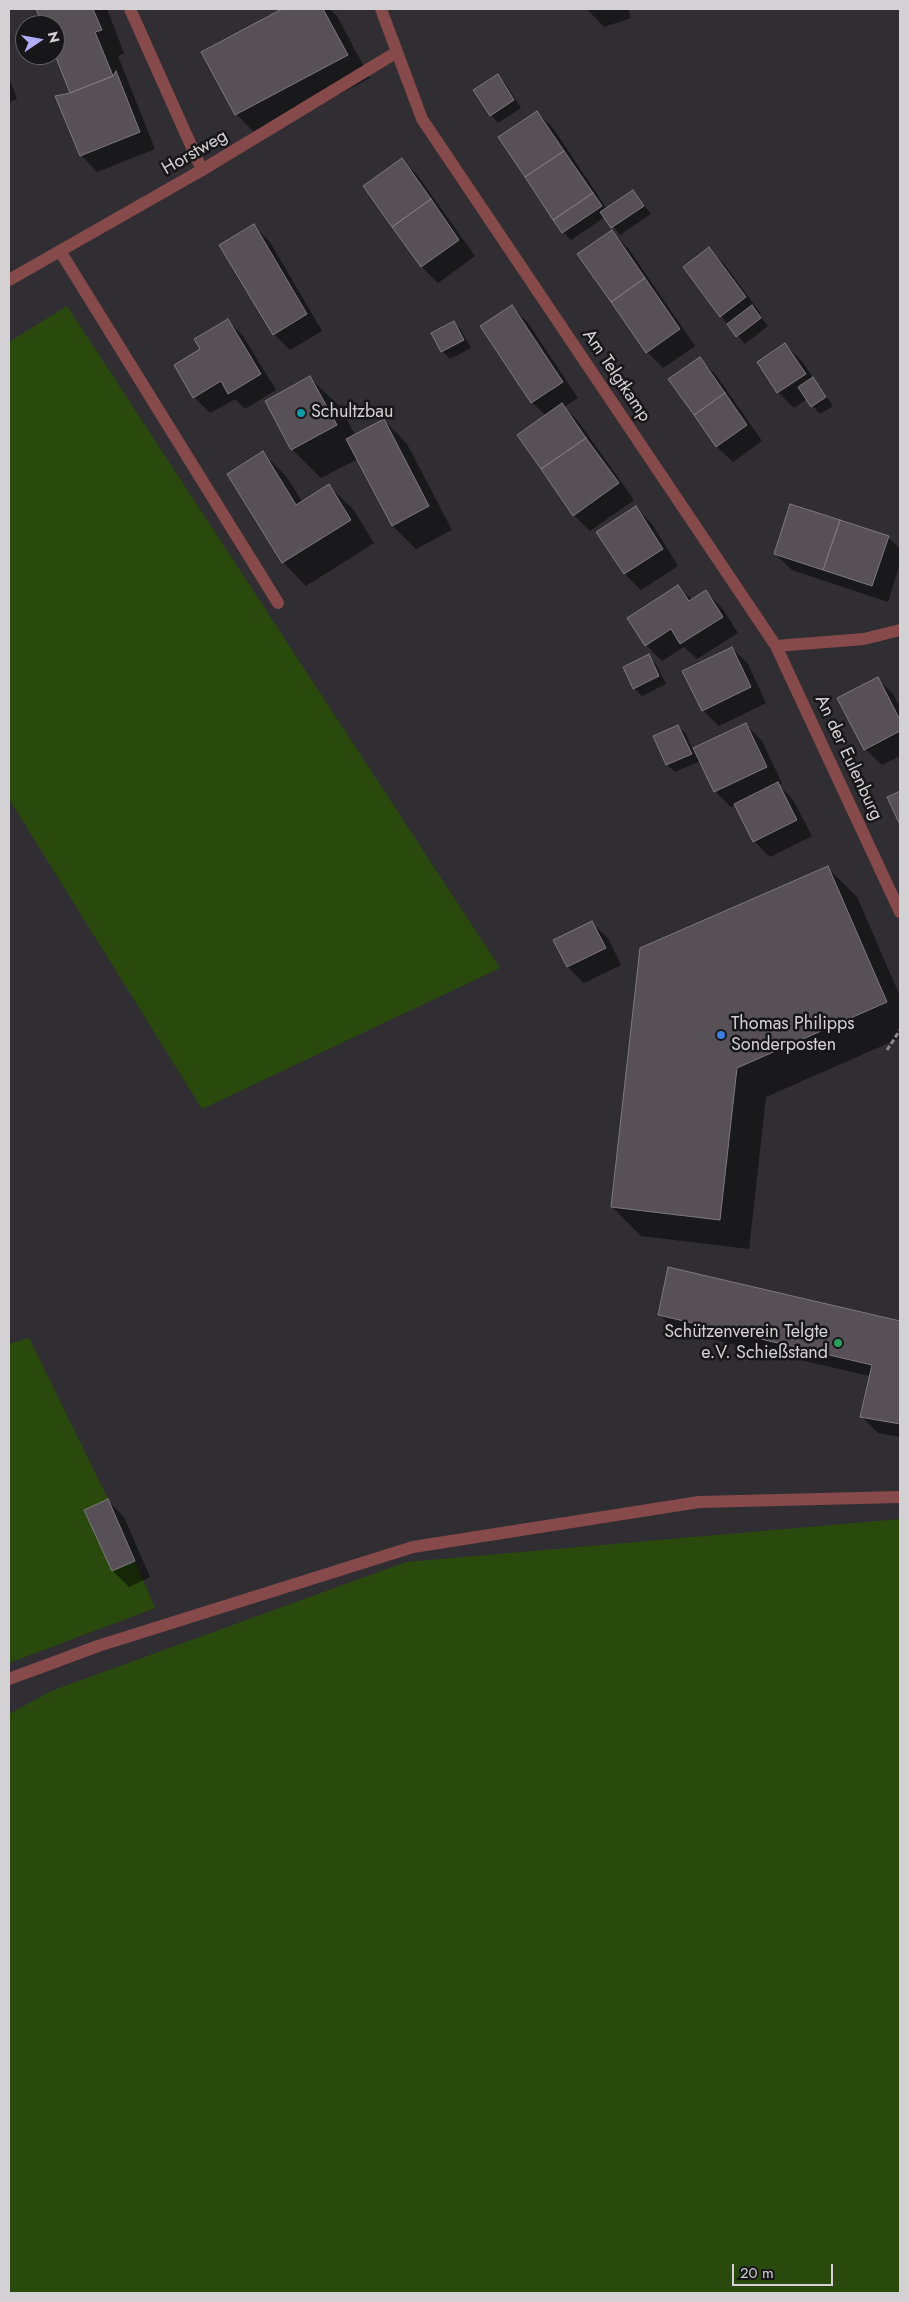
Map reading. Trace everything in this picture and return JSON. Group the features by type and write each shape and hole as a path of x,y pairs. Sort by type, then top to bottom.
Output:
{"street":[{"path":"130,9 202,170"},
{"name":"Am Telgtkamp","path":"381,9 422,119 776,646"},
{"name":"Horstweg","path":"9,280 202,170 397,52"},
{"path":"60,251 278,603"},
{"path":"776,646 864,639 900,630"},
{"name":"An der Eulenburg","path":"776,646 900,912"},
{"path":"9,1679 98,1646 413,1547 699,1502 900,1498"}],"path":[{"path":"887,1050 900,1030"}],"green space":[{"path":"67,306 500,968 202,1109 9,799 9,342"},
{"path":"29,1338 108,1499 155,1608 9,1663 9,1344"},
{"path":"900,1519 900,2293 9,2293 9,1714 51,1691 406,1562"}],"building":[{"path":"36,9 93,9 102,30 95,32 113,76 70,93 59,65 65,65 65,15 39,15"},
{"path":"282,9 323,9 348,55 235,115 201,52"},
{"path":"116,71 140,132 80,156 55,96 70,93 113,76"},
{"path":"498,74 514,100 490,116 473,90"},
{"path":"537,111 564,151 525,177 498,137"},
{"path":"564,151 593,193 553,220 525,177"},
{"path":"402,158 431,199 392,227 363,186"},
{"path":"633,190 644,206 611,228 600,212"},
{"path":"593,193 602,206 562,233 553,220"},
{"path":"431,199 459,240 421,267 392,227"},
{"path":"254,224 307,314 273,335 219,245"},
{"path":"612,230 645,278 611,302 577,254"},
{"path":"709,247 746,297 720,317 683,267"},
{"path":"645,278 680,329 646,353 611,302"},
{"path":"512,305 563,382 531,403 480,326"},
{"path":"752,305 761,318 736,337 727,324"},
{"path":"228,319 261,374 228,394 221,381 193,398 174,365 200,349 194,339"},
{"path":"454,321 464,340 441,352 431,333"},
{"path":"785,343 806,374 777,393 757,362"},
{"path":"700,357 725,393 694,415 668,379"},
{"name":"Schultzbau","path":"310,376 337,425 291,450 265,401"},
{"path":"813,377 826,397 811,407 798,387"},
{"path":"725,393 747,425 716,447 694,415"},
{"path":"562,403 586,438 541,469 517,435"},
{"path":"384,419 429,506 392,526 346,439"},
{"path":"586,438 619,483 573,516 541,469"},
{"path":"263,451 296,505 329,484 351,520 282,563 227,474"},
{"path":"790,504 840,520 823,570 774,554"},
{"path":"636,506 663,549 624,574 596,532"},
{"path":"840,520 889,536 872,586 823,570"},
{"path":"678,585 689,601 706,590 723,617 680,644 671,629 645,646 627,618"},
{"path":"732,647 751,687 702,711 682,671"},
{"path":"649,654 659,676 633,689 623,667"},
{"path":"878,677 900,720 900,731 864,750 837,698"},
{"path":"746,723 767,767 714,792 693,748"},
{"path":"678,725 692,754 666,765 653,736"},
{"path":"778,782 797,820 753,842 734,804"},
{"path":"900,791 900,825 887,797"},
{"name":"Thomas Philipps Sonderposten","path":"828,866 887,1002 737,1068 720,1220 611,1207 640,948"},
{"path":"592,921 606,948 567,967 553,940"},
{"name":"Schützenverein Telgte e.V. Schießstand","path":"668,1267 900,1321 900,1424 860,1417 872,1365 658,1315"},
{"path":"108,1499 135,1561 112,1571 84,1510"}],"place":[{"name":"Schultzbau","path":"301,413"},
{"name":"Thomas Philipps Sonderposten","path":"721,1035"},
{"name":"Schützenverein Telgte e.V. Schießstand","path":"838,1343"}]}
